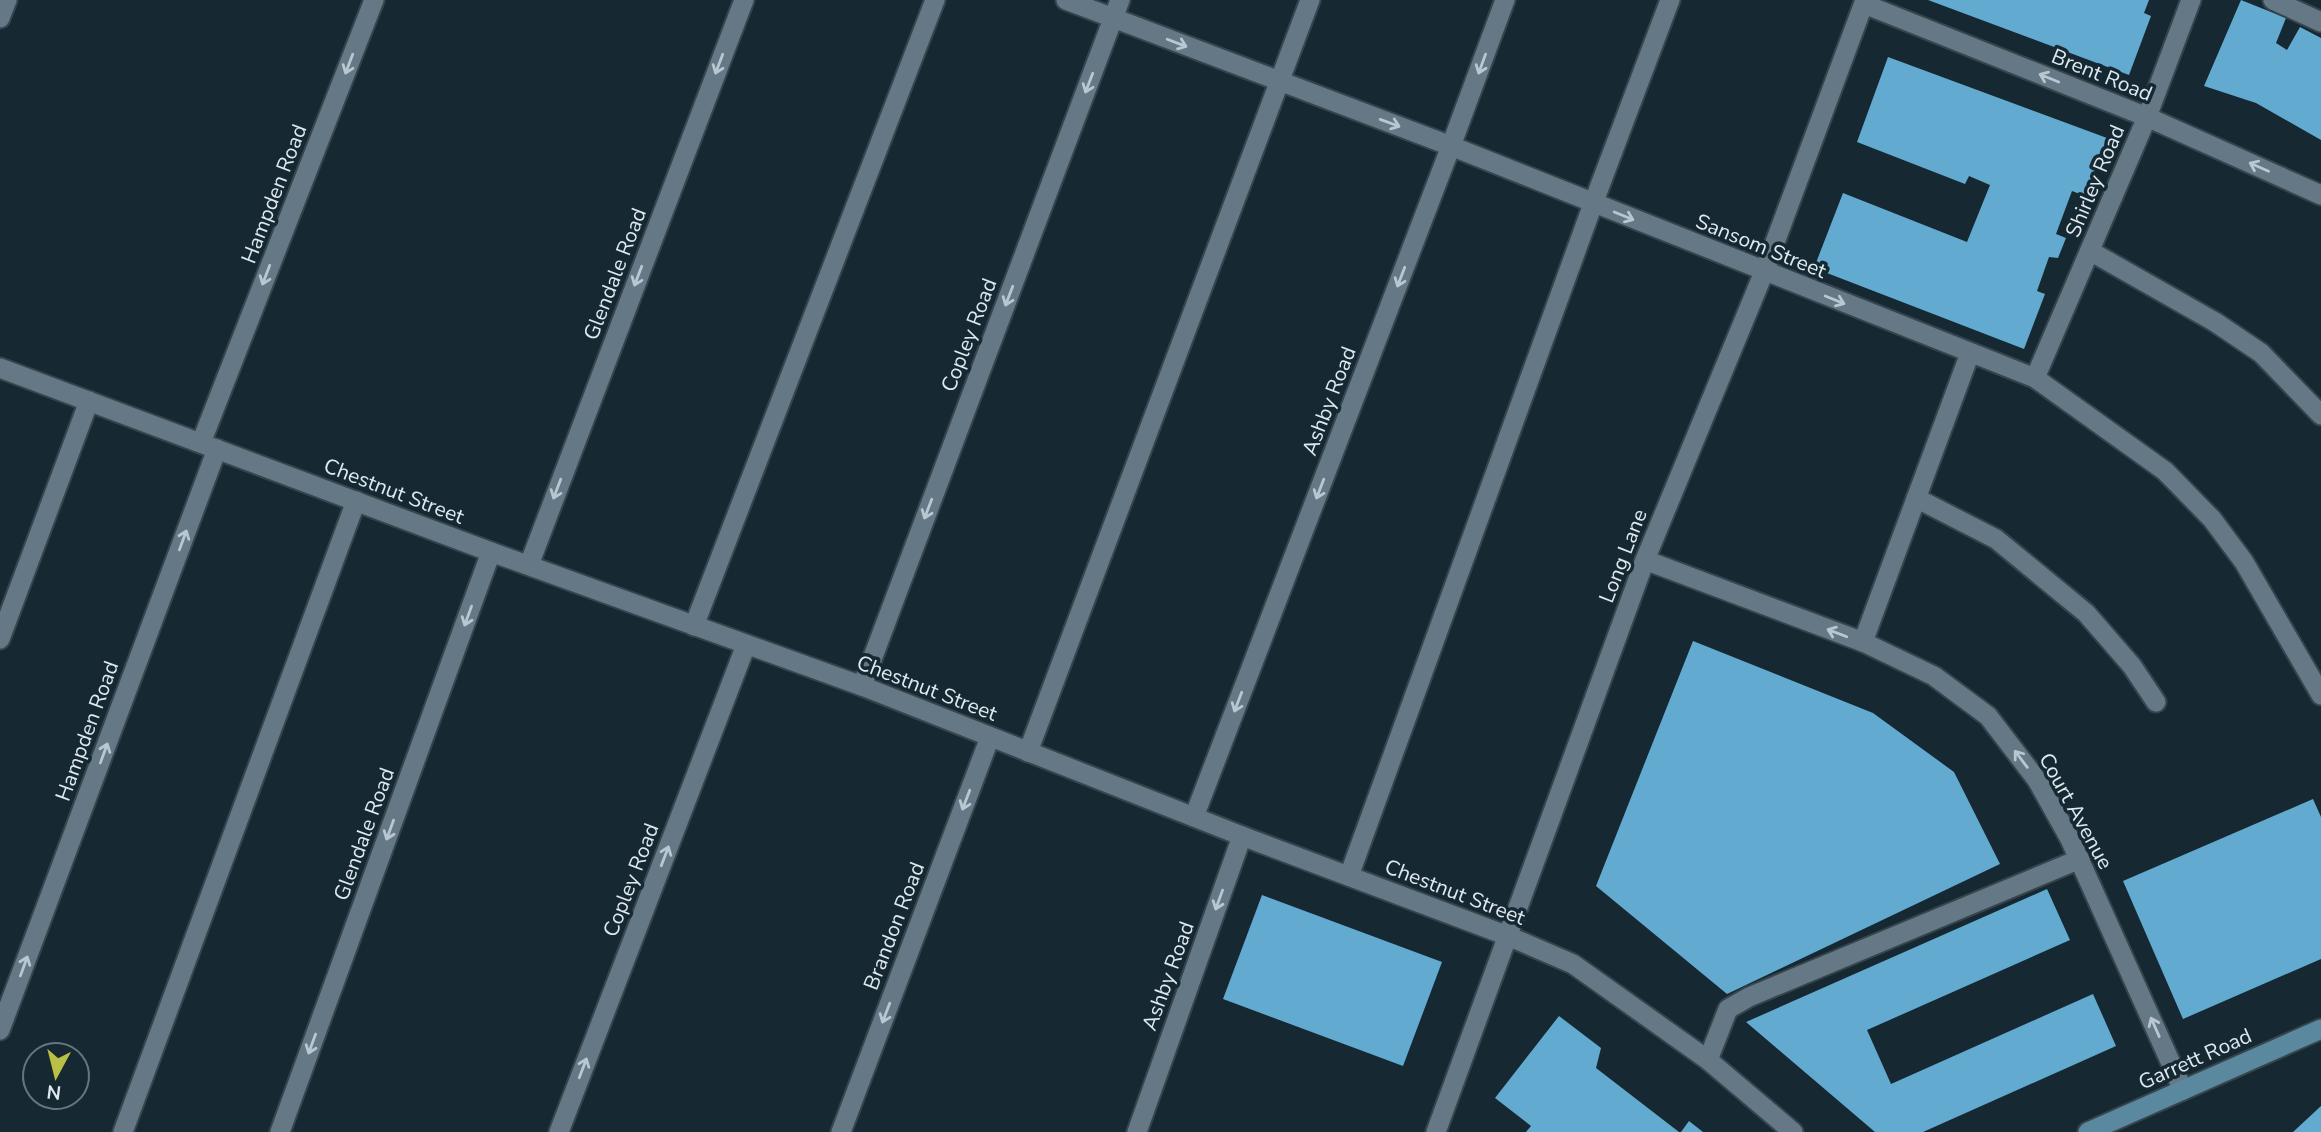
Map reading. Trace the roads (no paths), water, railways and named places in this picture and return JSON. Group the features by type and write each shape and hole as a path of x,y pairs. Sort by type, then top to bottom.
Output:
{"main road":[{"name":"Garrett Road","path":"2088,1132 2321,1029"}],"street":[{"path":"0,18 7,0"},
{"name":"Hampden Road","path":"0,1030 209,446 374,0"},
{"name":"Glendale Road","path":"528,565 744,0"},
{"path":"694,626 935,0"},
{"name":"Sansom Street","path":"1066,0 1451,146 2035,379 2110,429 2165,471 2212,519 2244,562 2321,695"},
{"name":"Copley Road","path":"862,686 1120,0"},
{"path":"1028,752 1310,0"},
{"name":"Ashby Road","path":"1194,817 1505,0"},
{"path":"1349,876 1593,204 1670,0"},
{"name":"Shirley Road","path":"2035,379 2147,117 2191,0"},
{"path":"2273,0 2321,22"},
{"name":"Brent Road","path":"1864,2 2147,117 2321,195"},
{"name":"Long Lane","path":"1436,1132 1645,560 1764,272 1864,2"},
{"path":"2090,251 2215,322 2261,353 2321,415"},
{"path":"1863,642 1970,353"},
{"name":"Chestnut Street","path":"0,368 491,552 862,686 1242,836 1508,936 1573,964 1708,1060 1793,1132"},
{"path":"0,639 89,401"},
{"path":"1916,498 1996,539 2086,612 2132,666 2157,702"},
{"path":"123,1132 356,501"},
{"name":"Glendale Road","path":"280,1132 491,552"},
{"name":"Court Avenue","path":"1645,560 1863,642 1934,676 1988,716 2037,780 2080,859 2183,1090"},
{"name":"Copley Road","path":"559,1132 746,645"},
{"name":"Brandon Road","path":"841,1132 990,737"},
{"name":"Ashby Road","path":"1137,1132 1242,836"},
{"path":"1708,1060 1728,1009 1749,997 2080,859"}]}
